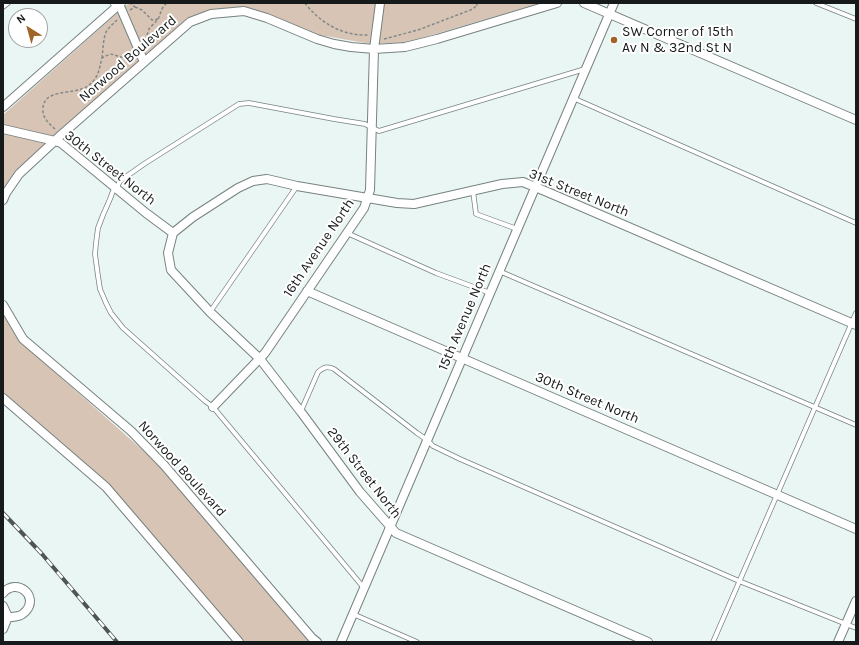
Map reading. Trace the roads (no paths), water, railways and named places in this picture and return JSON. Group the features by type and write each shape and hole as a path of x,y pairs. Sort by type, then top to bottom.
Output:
{"street":[{"name":"16th Avenue North","path":"213,407 265,353 364,208 370,190 374,49 371,37 380,3"},
{"name":"Norwood Boulevard","path":"3,200 19,174 55,141 190,22 211,14 244,11 267,18 317,39 334,44 374,49 405,47 430,41 557,3"},
{"path":"584,3 856,120"},
{"name":"15th Avenue North","path":"341,642 614,3"},
{"path":"3,107 118,4 144,62"},
{"name":"30th Street North","path":"3,129 55,141 61,144 173,234"},
{"name":"31st Street North","path":"173,234 193,217 238,188 253,181 267,179 297,186 367,198 414,204 502,184 523,182 854,324"},
{"name":"29th Street North","path":"173,234 168,253 171,270 210,312 260,359 360,492 390,527 398,533 648,642"},
{"name":"30th Street North","path":"307,291 856,529"},
{"name":"Norwood Boulevard","path":"3,305 23,339 131,432 164,465 317,642"},
{"path":"3,398 106,487 239,642"},
{"path":"3,593 13,587 19,587 28,594 30,598 30,604 23,614 8,617"},
{"path":"838,642 856,601"},
{"path":"3,606 8,617 3,629"}],"lane":[{"path":"3,8 8,3"},
{"path":"816,3 856,19"},
{"path":"364,588 213,407 204,401 123,328 111,313 100,289 95,254 98,228 113,191 120,181 150,160 239,104 249,103 365,124 379,131 585,69"},
{"path":"573,98 856,223"},
{"path":"210,312 297,186"},
{"path":"473,191 476,214 517,229"},
{"path":"346,233 436,274 490,293"},
{"path":"499,271 856,425"},
{"path":"713,642 815,407 854,324 856,313"},
{"path":"301,412 318,372 323,368 330,367 433,446 740,581 856,628"},
{"path":"353,614 417,642"}],"railway":[{"path":"3,513 42,554 117,642"}],"place":[{"name":"SW Corner of 15th Av N & 32nd St N","path":"614,40"}]}
